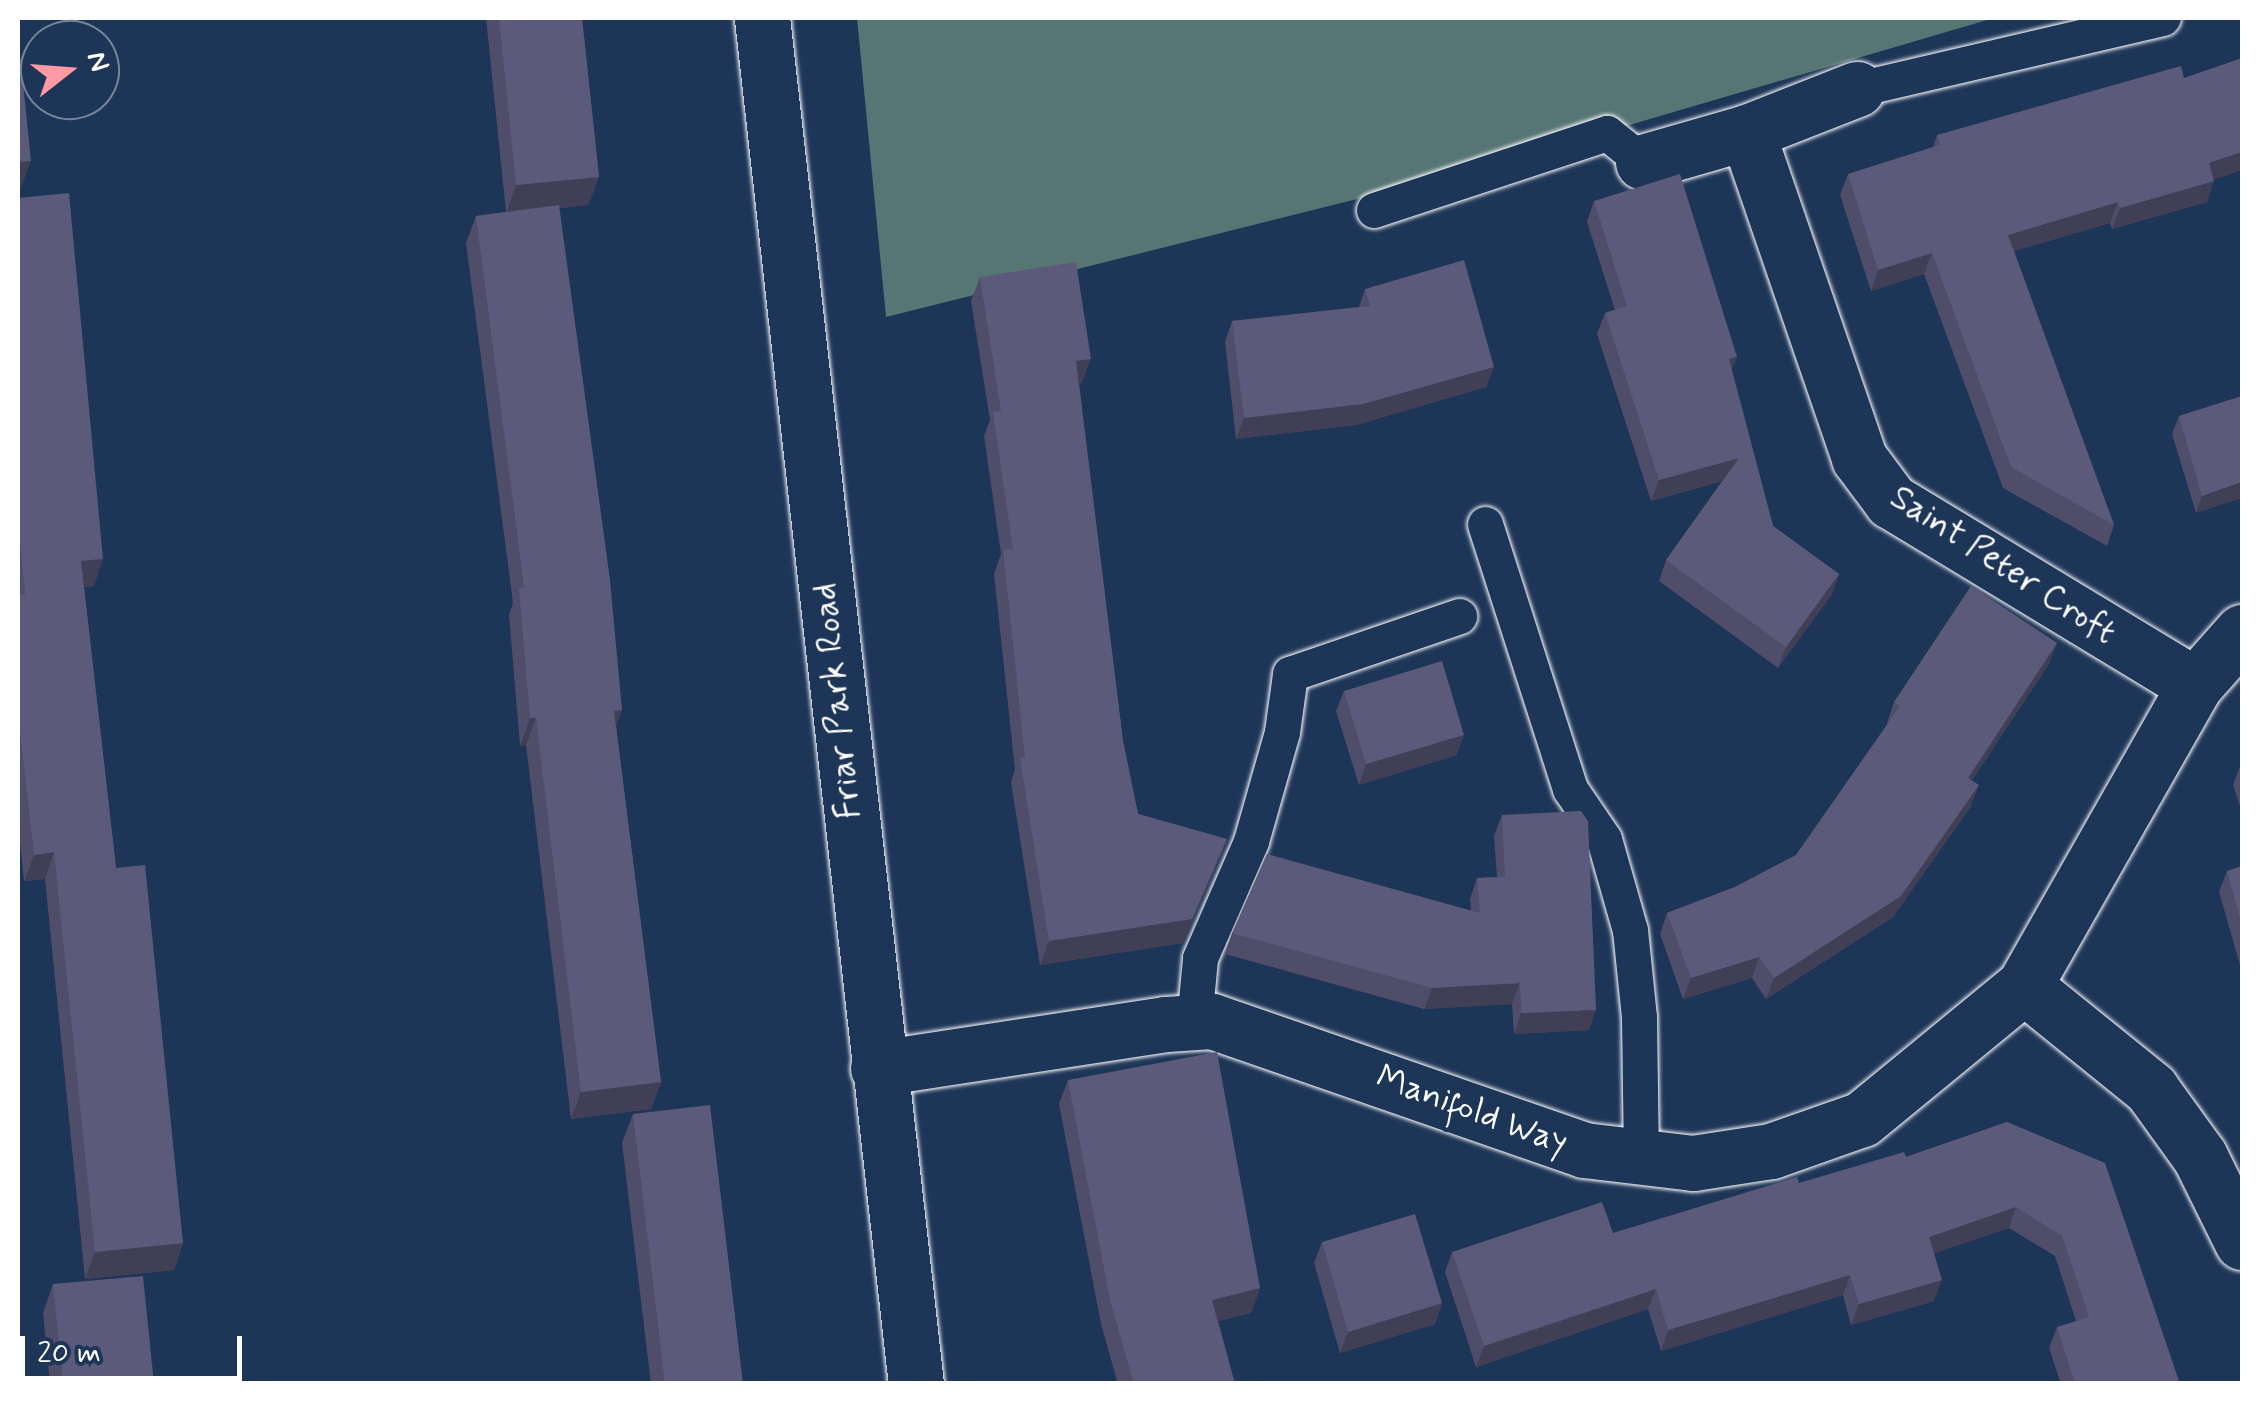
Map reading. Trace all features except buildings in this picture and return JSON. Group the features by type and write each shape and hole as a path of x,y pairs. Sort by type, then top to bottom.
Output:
{"street":[{"name":"Friar Park Road","path":"762,18 916,1384"},
{"path":"1643,162 1747,132 1857,89"},
{"name":"Saint Peter Croft","path":"1747,132 1858,458 1891,501 2195,685"},
{"path":"2242,632 2195,685 2024,986 2150,1089 2200,1157 2242,1242"},
{"name":"Manifold Way","path":"878,1068 1212,1021 1584,1150 1694,1162 1771,1150 1862,1119 2024,986"}],"lane":[{"path":"1857,89 2163,18"},
{"path":"1374,210 1607,133 1643,162"},
{"path":"1486,524 1570,789 1604,839 1630,930 1639,1017 1641,1156"},
{"path":"1194,1022 1200,958 1251,841 1282,732 1290,674 1460,616"}],"green space":[{"path":"857,18 1994,18 1493,165 886,317"}]}
